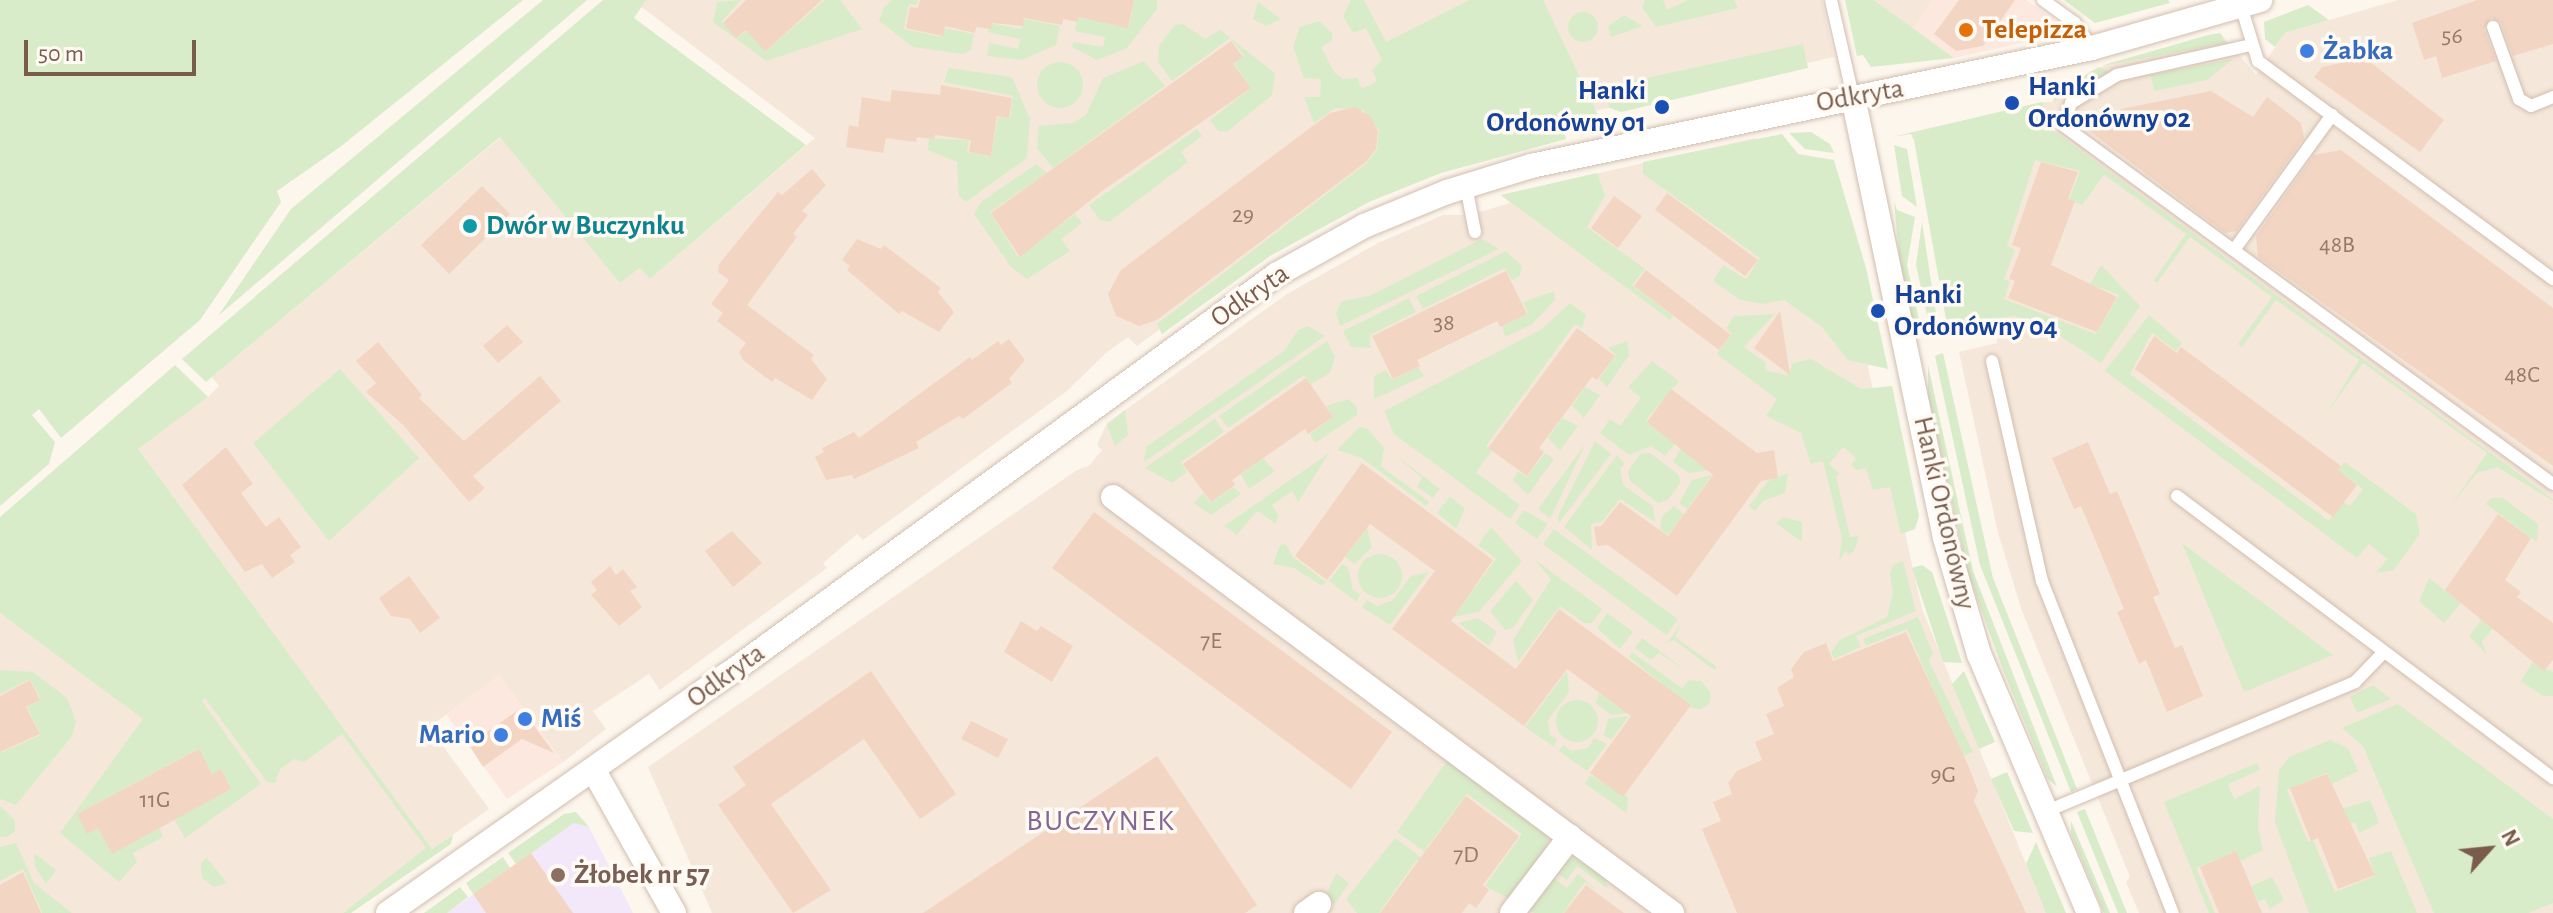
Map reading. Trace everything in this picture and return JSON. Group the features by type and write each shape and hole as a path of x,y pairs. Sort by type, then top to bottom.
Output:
{"street":[{"name":"Odkryta","path":"388,913 594,771 1276,275 1364,226 1466,186 1531,166 2092,48 2247,2"},
{"name":"Hanki Ordonówny","path":"1853,97 1945,538 1979,654 2089,913"},
{"path":"1113,497 1672,913"},
{"path":"594,771 674,913"},
{"path":"1512,913 1570,837"}],"lane":[{"path":"1831,0 1853,97"},
{"path":"2043,0 2075,23 2092,48"},
{"path":"2247,2 2251,45 2258,61 2553,279"},
{"path":"2493,27 2519,99 2531,106 2553,97"},
{"path":"2251,45 2117,75 2071,103 2064,121 2077,140 2552,481"},
{"path":"2234,250 2332,115"},
{"path":"1466,186 1475,232"},
{"path":"1992,361 2042,581 2173,913"},
{"path":"2177,496 2553,778"},
{"path":"2047,811 2122,783 2355,682 2383,653"}],"shaded area":[{"path":"646,0 1822,0 1834,57 1610,108 1422,137 1137,346 1128,337 1107,352 1067,391 863,540 857,534 823,563 827,568 660,690 649,674 593,711 606,729 563,762 499,676 429,727 489,809 343,913 0,913 0,566 137,448 208,397 219,386 212,377 501,137 621,282 640,268 650,279 815,138 639,5"},
{"path":"1874,0 1933,0 1913,29"},
{"path":"1933,0 2026,0 2057,22 2057,35 1954,58 1913,29"},
{"path":"2398,0 2553,0 2553,913 2139,913 2126,882 2130,877 2022,611 1998,533 1959,352 1997,343 1997,315 1944,275 1949,145 2051,124 2042,102 2053,102 2057,91 2109,63 2220,33 2256,75 2285,33"},
{"path":"1755,138 1847,205 1873,329 1868,367 1922,609 2046,913 712,913 648,767 1077,470 1089,466 1102,450 1097,445 1107,423 1287,294 1378,243 1443,215 1470,215 1510,203 1501,195"},
{"path":"499,676 563,762 507,799 446,714"},
{"name":"Żłobek nr 57","path":"574,823 589,827 633,913 447,913"}],"green space":[{"path":"0,0 523,0 340,147 277,191 281,202 200,320 61,438 39,409 32,415 55,442 49,464 0,506"},
{"path":"543,0 587,0 218,316 291,209"},
{"path":"603,0 646,0 634,18 806,145 650,279 640,268 620,283 500,137 206,382 182,359"},
{"path":"741,0 722,21 737,38 747,30 765,52 825,0 840,0 862,29 766,61 713,22 717,2"},
{"path":"893,0 918,0 917,5 909,4 904,29 941,37 943,28 974,34 971,50 963,54 913,47 879,21 884,7"},
{"path":"1134,0 1157,0 1157,9 1127,48 1097,60 1072,47 1073,42 1103,47 1105,37 1075,31 1077,17 1129,27"},
{"path":"1351,0 1364,0 1386,42 1469,0 1543,0 1597,113 1594,132 1581,135 1573,116 1562,120 1566,139 1441,173 1369,202 1270,256 1162,334 1157,324 1367,163 1377,149 1379,130 1363,110 1336,108 1314,123 1304,97 1320,97 1321,79 1304,78 1293,47 1300,27 1320,21 1332,33 1332,41 1321,47 1334,72 1343,79 1357,78 1362,89 1377,81 1372,70 1382,60 1366,28 1353,33 1343,16"},
{"path":"1645,0 1663,0 1667,10 1688,0 1734,0 1738,8 1656,27 1642,7"},
{"path":"1845,0 1874,0 1954,58 1871,67 1863,55 1857,56"},
{"path":"2064,0 2168,0 2170,3 2095,23"},
{"path":"1258,2 1281,19 1266,26 1253,19"},
{"path":"2308,5 2329,20 2285,33 2275,47 2265,39 2264,22"},
{"path":"1583,12 1589,13 1597,21 1597,33 1589,41 1583,42 1577,41 1569,33 1568,27 1569,21 1577,13"},
{"path":"1624,15 1643,26 1611,37 1608,26"},
{"path":"1024,19 1060,26 1056,45 1022,60 987,56 989,43 1018,49 1020,39 988,32 990,23 1021,29"},
{"path":"1183,24 1205,39 1220,30 1275,73 1272,95 1227,132 1218,131 1210,120 1251,88 1234,64 1244,56 1230,38 1172,81 1158,62 1159,46 1175,25"},
{"path":"2220,33 2226,43 2101,66 2208,35"},
{"path":"1803,44 1808,68 1621,112 1610,108 1600,88"},
{"path":"2233,59 2207,80 2154,91 2151,75"},
{"path":"1144,61 1165,86 1053,168 1037,148 1039,126 1073,123 1086,115 1103,78"},
{"path":"1060,62 1076,69 1083,85 1076,101 1060,108 1044,101 1037,85 1044,69"},
{"path":"2099,67 2110,72 2053,102 2057,91"},
{"path":"949,68 1012,77 1030,119 1027,158 966,202 959,196 957,162 928,150 929,138 969,140 967,152 991,156 998,117 1010,118 1013,96 944,82"},
{"path":"2042,102 2052,124 2047,126 2553,501 2497,467 2477,473 2451,506 2487,453 2363,363 2327,413 2359,360 2276,300 2242,347 2238,344 2272,297 2190,237 2157,283 2154,280 2186,234 2104,175 2082,205 2069,200 2080,171 2035,160 2007,246 2015,250 2004,279 2010,282 2004,299 2096,334 2119,295 2090,284 2101,265 2140,306 2101,363 2046,327 2015,316 1947,325 1914,140 1911,134 1892,137"},
{"path":"1197,129 1202,136 1181,152 1188,162 1109,222 1100,220 1089,205"},
{"path":"1811,132 1830,144 1834,153 1805,149 1789,133"},
{"path":"1782,134 1798,154 1834,160 1866,268 1888,369 1848,360 1822,327 1784,300 1763,304 1740,300 1713,281 1723,265 1746,279 1760,258 1643,174 1643,162"},
{"path":"1894,145 1907,149 1917,207 1902,196"},
{"path":"1036,164 1047,173 990,212 1018,257 1075,214 1082,223 1061,239 1070,251 1027,279 1011,267 974,214 981,202"},
{"path":"1597,173 1605,195 1587,227 1645,269 1632,285 1673,316 1670,320 1501,195"},
{"path":"1894,201 1897,210 1915,217 1907,265 1921,329 1912,319 1900,265"},
{"path":"1922,222 1938,327 1930,329 1916,265"},
{"path":"1482,239 1499,249 1340,326 1336,313 1342,301 1369,296"},
{"path":"1506,251 1522,266 1520,276 1512,280 1505,268 1423,309 1416,296"},
{"path":"1554,292 1555,300 1532,324 1505,337 1502,326 1528,313 1523,302"},
{"path":"1409,298 1416,312 1370,335 1371,348 1351,347 1343,331"},
{"path":"1570,303 1586,315 1582,329 1575,324 1486,446 1492,451 1476,472 1520,505 1510,519 1394,434 1384,411 1542,329"},
{"path":"1775,314 1744,347 1765,362 1766,371 1788,375 1793,363 1811,359 1861,389 1892,386 1919,516 1915,529 1901,534 1890,487 1873,490 1866,468 1856,470 1851,465 1856,458 1843,447 1829,464 1840,474 1836,476 1850,537 1859,536 1854,551 1849,555 1846,551 1839,561 1842,538 1823,461 1811,464 1801,433 1766,416 1777,399 1717,354 1732,334 1726,328 1734,316"},
{"path":"2149,315 2182,343 2176,351 2152,333 2130,374 2329,521 2343,502 2350,506 2363,489 2338,470 2345,462 2416,514 2420,534 2394,570 2376,573 2387,559 2369,544 2357,558 2105,371"},
{"path":"1308,326 1325,336 1144,462 1146,447 1284,351 1298,330"},
{"path":"1327,341 1335,357 1330,373 1311,384 1304,375 1228,428 1219,416"},
{"path":"1627,341 1629,355 1607,387 1599,379 1616,355 1608,348"},
{"path":"1943,353 1993,578 2077,789 2071,792 1980,565 1935,356"},
{"path":"1652,361 1679,381 1646,420 1676,443 1665,456 1651,446 1629,455 1600,433 1610,419 1620,426 1641,398 1628,387"},
{"path":"175,365 208,397 138,449 432,849 453,835 451,844 351,913 343,913 426,848 342,734 304,762 294,759 280,769 275,783 267,782 205,698 202,701 261,784 185,838 174,819 230,787 221,770 212,774 198,749 77,814 87,833 98,828 112,853 159,827 163,837 133,853 137,862 119,882 60,833 143,719 0,613 0,517"},
{"path":"1928,365 1973,571 2057,787 2048,779 2003,670 1967,570 1928,394"},
{"path":"1418,367 1424,376 1374,399 1374,376 1386,370 1392,380"},
{"path":"340,369 419,458 329,541 253,443"},
{"path":"1585,387 1600,395 1584,418 1572,406"},
{"path":"1348,399 1357,407 1357,415 1315,443 1310,434 1333,417 1326,406"},
{"path":"1125,410 1128,435 1115,446 1107,425"},
{"path":"1562,418 1578,426 1560,451 1548,438"},
{"path":"1215,419 1224,432 1181,462 1187,472 1172,483 1145,468"},
{"path":"1360,427 1368,429 1384,448 1381,466 1429,502 1426,506 1362,458 1337,450"},
{"path":"1595,441 1611,454 1559,523 1558,516"},
{"path":"1586,443 1551,517 1549,518 1538,509"},
{"path":"1682,446 1712,470 1689,473 1673,462"},
{"path":"1329,453 1298,502 1292,491 1272,505 1278,515 1276,524 1257,511 1237,535 1224,526"},
{"path":"1545,453 1554,459 1528,495 1513,480 1518,471 1527,477"},
{"path":"1650,453 1679,475 1680,483 1668,500 1658,503 1630,481 1628,471 1640,454"},
{"path":"1394,454 1440,489 1433,498 1417,487 1422,478"},
{"path":"1617,455 1625,463 1620,469 1623,485 1653,506 1655,522 1620,499 1602,522 1591,524 1592,550 1564,527"},
{"path":"1263,458 1275,471 1249,489 1241,474"},
{"path":"1788,473 1785,493 1763,501 1755,511 1749,506 1768,481"},
{"path":"1712,475 1687,509 1679,503 1692,480"},
{"path":"1234,487 1241,494 1211,515 1194,503 1203,493 1210,503"},
{"path":"1450,496 1465,509 1456,529 1437,513"},
{"path":"2491,498 2503,498 2538,524 2537,542 2486,504"},
{"path":"1674,506 1684,514 1668,535 1660,529 1662,516"},
{"path":"1524,510 1548,524 1537,539 1515,523"},
{"path":"1783,517 1802,522 1802,542 1776,523"},
{"path":"1491,527 1522,561 1479,612 1453,617 1496,559 1478,545"},
{"path":"1367,528 1372,547 1355,564 1345,557"},
{"path":"1554,529 1678,619 1666,635 1543,544"},
{"path":"2182,543 2333,655 2244,692"},
{"path":"1286,544 1293,557 1326,582 1322,586 1294,568 1273,564 1280,545"},
{"path":"1380,554 1395,561 1402,576 1395,591 1380,598 1365,591 1358,576 1365,561"},
{"path":"1534,559 1602,609 1592,623 1584,623 1560,606 1518,662 1513,640 1551,579"},
{"path":"1903,561 1916,611 1856,636 1861,647 1834,659 1831,652 1840,640 1887,617 1893,593 1890,574 1893,565"},
{"path":"1342,564 1348,567 1353,590 1360,594 1357,602 1329,581"},
{"path":"1922,565 1932,572 1962,663 1943,662 1912,568"},
{"path":"1429,572 1390,625 1362,607 1367,600 1377,606 1393,600 1411,576"},
{"path":"2429,578 2461,603 2444,623 2419,601"},
{"path":"1516,581 1533,600 1513,628 1505,630 1490,611"},
{"path":"1607,613 1633,632 1620,649 1597,628"},
{"path":"1918,617 1933,653 1929,661 1973,752 1962,757 1907,629 1866,646 1863,639"},
{"path":"1478,618 1497,632 1489,646 1458,623"},
{"path":"2482,619 2493,628 2482,642 2487,655 2469,636"},
{"path":"1681,624 1675,637 1717,667 1714,670 1674,640 1667,643"},
{"path":"1642,638 1688,672 1659,653 1651,660 1635,648"},
{"path":"1632,652 1682,688 1689,680 1701,681 1711,693 1710,703 1701,709 1692,708 1629,657"},
{"path":"2532,663 2553,672 2553,696 2543,696 2521,681"},
{"path":"0,670 33,672 67,698 76,722 72,736 16,805 0,799 0,753 41,735 27,707 41,700 30,679 0,694"},
{"path":"1567,671 1569,692 1548,720 1550,735 1557,739 1554,747 1525,727"},
{"path":"1964,671 1995,742 1979,749 1952,684"},
{"path":"2373,685 2391,699 2357,713 2350,697"},
{"path":"1599,693 1627,713 1611,715 1596,703"},
{"path":"1577,700 1592,706 1598,721 1592,736 1577,742 1562,736 1556,721 1562,706"},
{"path":"2398,704 2553,819 2553,903 2528,913 2434,913 2363,746 2342,728"},
{"path":"1629,716 1611,740 1604,735 1608,719"},
{"path":"1594,738 1607,744 1587,771 1559,751 1563,745 1571,751 1588,748"},
{"path":"2330,740 2348,748 2358,771 2332,784 2327,773 2287,790 2308,842 2313,840 2335,892 2375,876 2369,858 2391,851 2417,913 2309,913 2275,822 2279,770 2289,757"},
{"path":"1449,758 1547,834 1548,854 1513,901 1485,886 1522,834 1467,794 1427,847 1428,854 1397,832"},
{"path":"2257,763 2260,770 2228,784 2234,799 2260,786 2258,828 2263,850 2241,861 2236,851 2196,868 2215,913 2209,913 2164,802"},
{"path":"2007,772 2033,833 2014,831 1991,779"},
{"path":"1590,775 1628,797 1627,813 1585,784"},
{"path":"2370,800 2379,823 2359,833 2355,822 2348,825 2341,809"},
{"path":"0,806 15,820 15,831 7,837 0,837"},
{"path":"2085,809 2127,913 2118,913 2077,812"},
{"path":"576,812 589,827 574,823 516,864 508,853 564,814"},
{"path":"2071,821 2110,913 2104,913 2071,834"},
{"path":"1395,838 1423,859 1416,861 1379,913 1357,913 1346,899"},
{"path":"2036,842 2066,913 2046,913 2026,864"},
{"path":"16,843 34,883 72,913 42,913 23,869 0,881 0,847"},
{"path":"34,853 56,870 46,884 35,867"},
{"path":"206,857 227,883 214,887 202,878 201,864"},
{"path":"503,857 510,868 473,894 466,883"},
{"path":"1577,857 1604,873 1608,889 1577,866 1567,880 1553,870 1563,859"},
{"path":"1336,873 1349,883 1334,905 1327,893"},
{"path":"1578,874 1600,893 1585,882 1563,913 1534,913 1526,907 1550,875 1567,888"},
{"path":"2272,877 2284,900 2270,909 2265,899 2258,902 2251,886"},
{"path":"460,887 468,897 447,913 424,913"}],"building":[{"path":"746,0 822,0 765,52 746,30 736,38 723,23"},
{"path":"920,0 1134,0 1128,28 1078,17 1077,22 1063,19 1062,25 1024,18 1023,26 992,23 991,29 976,27 975,33 945,26 943,36 906,28 910,7 918,8"},
{"name":"Telepizza","path":"1959,0 2015,0 1983,46 1956,51 1934,34"},
{"path":"2477,0 2553,0 2553,44 2513,56 2501,23 2491,18 2484,29 2496,61 2442,78 2436,56 2424,60 2412,23"},
{"path":"1231,41 1243,57 1233,64 1251,88 1102,191 1020,257 991,213"},
{"path":"2365,58 2444,120 2420,152 2314,77 2322,67"},
{"path":"941,85 1012,98 1009,118 997,116 991,156 969,152 971,140 935,135 934,139 917,137 916,142 886,138 883,153 846,147 849,125 858,127 862,97 890,102 892,90 940,95"},
{"path":"2211,91 2253,117 2267,97 2301,123 2304,138 2237,231 2225,233 2088,130 2097,114 2115,118 2121,109"},
{"path":"1355,107 1370,116 1378,131 1376,149 1366,162 1157,320 1139,326 1116,316 1108,294 1121,270 1330,113"},
{"path":"2341,150 2553,308 2553,466 2258,257 2256,236 2314,155"},
{"path":"2041,162 2078,172 2068,199 2075,201 2051,265 2117,297 2097,332 2008,298 2015,281 2009,279 2021,248 2012,245"},
{"path":"812,169 826,185 802,211 808,215 793,234 797,237 747,305 814,355 811,359 827,379 812,400 775,378 772,382 743,360 739,352 746,343 717,321 723,313 711,304 729,280 718,272 719,264 778,192 782,195"},
{"name":"Dwór w Buczynku","path":"482,186 510,214 449,274 421,245"},
{"path":"1667,193 1758,260 1745,276 1655,210"},
{"path":"1614,196 1642,216 1618,248 1591,228"},
{"path":"857,239 881,249 884,245 941,288 938,292 954,312 939,332 902,311 899,314 847,270 850,266 842,260"},
{"path":"1646,270 1731,335 1719,350 1634,286"},
{"path":"1506,271 1527,314 1500,327 1497,321 1417,360 1420,366 1393,379 1372,336"},
{"path":"1780,311 1790,375 1754,348"},
{"path":"507,325 523,342 498,363 483,346"},
{"path":"1577,328 1615,356 1597,380 1592,377 1539,448 1544,452 1527,476 1488,448"},
{"path":"2154,336 2177,353 2181,347 2341,466 2338,470 2357,485 2333,517 2135,369"},
{"path":"1009,339 1025,360 1009,379 1012,383 963,419 959,416 916,442 919,448 854,479 852,475 826,480 815,457 824,452 822,448 854,432 859,438 970,357 972,360 998,341 1001,345"},
{"path":"378,342 422,395 419,398 464,441 540,376 561,401 473,476 485,488 469,502 404,426 366,392 376,383 356,361"},
{"path":"1306,378 1333,417 1308,434 1305,429 1232,480 1235,485 1211,502 1183,464"},
{"path":"1671,389 1757,453 1774,450 1778,478 1761,481 1677,596 1608,545 1597,546 1594,527 1601,526 1620,502 1668,536 1713,475 1647,422"},
{"path":"2088,442 2110,494 2117,491 2160,594 2153,597 2175,648 2182,645 2203,696 2167,712 2146,660 2139,664 2117,612 2124,609 2081,506 2074,509 2052,458"},
{"path":"226,447 253,484 241,493 266,527 279,517 301,547 290,555 295,562 272,578 262,564 245,572 182,485"},
{"path":"1362,463 1493,560 1451,621 1516,669 1559,609 1691,705 1623,797 1590,773 1631,716 1567,669 1524,726 1392,629 1435,571 1370,524 1327,580 1295,556"},
{"path":"1094,512 1392,732 1351,789 1052,568"},
{"path":"2498,514 2531,538 2505,580 2521,592 2517,597 2553,623 2553,660 2544,671 2445,590"},
{"path":"732,531 762,563 733,587 705,551"},
{"path":"610,566 616,575 623,569 637,587 630,591 642,607 619,626 591,595 597,590 591,582"},
{"path":"409,576 440,618 420,633 410,619 391,616 379,598"},
{"path":"1021,621 1037,631 1041,626 1073,646 1052,682 1004,652"},
{"path":"1906,632 1968,765 1978,791 1974,801 2026,913 1737,913 1702,829 1721,821 1713,802 1732,794 1728,783 1737,771 1762,760 1755,742 1774,734 1766,714 1784,706 1777,688 1794,677 1791,669 1804,652 1826,643 1833,661"},
{"path":"871,671 956,794 920,819 864,739 771,804 831,890 793,913 718,805 746,785 733,767"},
{"path":"30,680 40,700 26,707 40,734 0,752 0,696"},
{"path":"521,708 554,753 522,739 483,767 469,745"},
{"path":"971,721 1008,739 998,758 961,739"},
{"path":"199,749 212,774 221,769 231,789 112,854 98,828 87,834 77,814"},
{"path":"1157,756 1257,905 1245,913 923,913"},
{"path":"2327,774 2375,875 2338,889 2318,838 2311,841 2290,788"},
{"path":"1466,796 1519,836 1483,885 1489,890 1476,908 1469,903 1462,913 1380,913"},
{"path":"2236,851 2262,913 2219,913 2200,867"},
{"path":"531,853 573,913 486,913 473,894"},
{"path":"23,872 41,913 0,913 0,885"},
{"path":"1586,885 1624,913 1564,913"}],"place":[{"name":"Telepizza","path":"1966,30"},
{"name":"Żabka","path":"2307,51"},
{"name":"Hanki Ordonówny 02","path":"2012,103"},
{"name":"Hanki Ordonówny 01","path":"1662,107"},
{"name":"Dwór w Buczynku","path":"470,226"},
{"name":"Hanki Ordonówny 04","path":"1878,311"},
{"name":"Miś","path":"525,719"},
{"name":"Mario","path":"501,735"},
{"name":"Żłobek nr 57","path":"558,875"}],"district":[{"name":"BUCZYNEK","path":"1101,821"}]}
